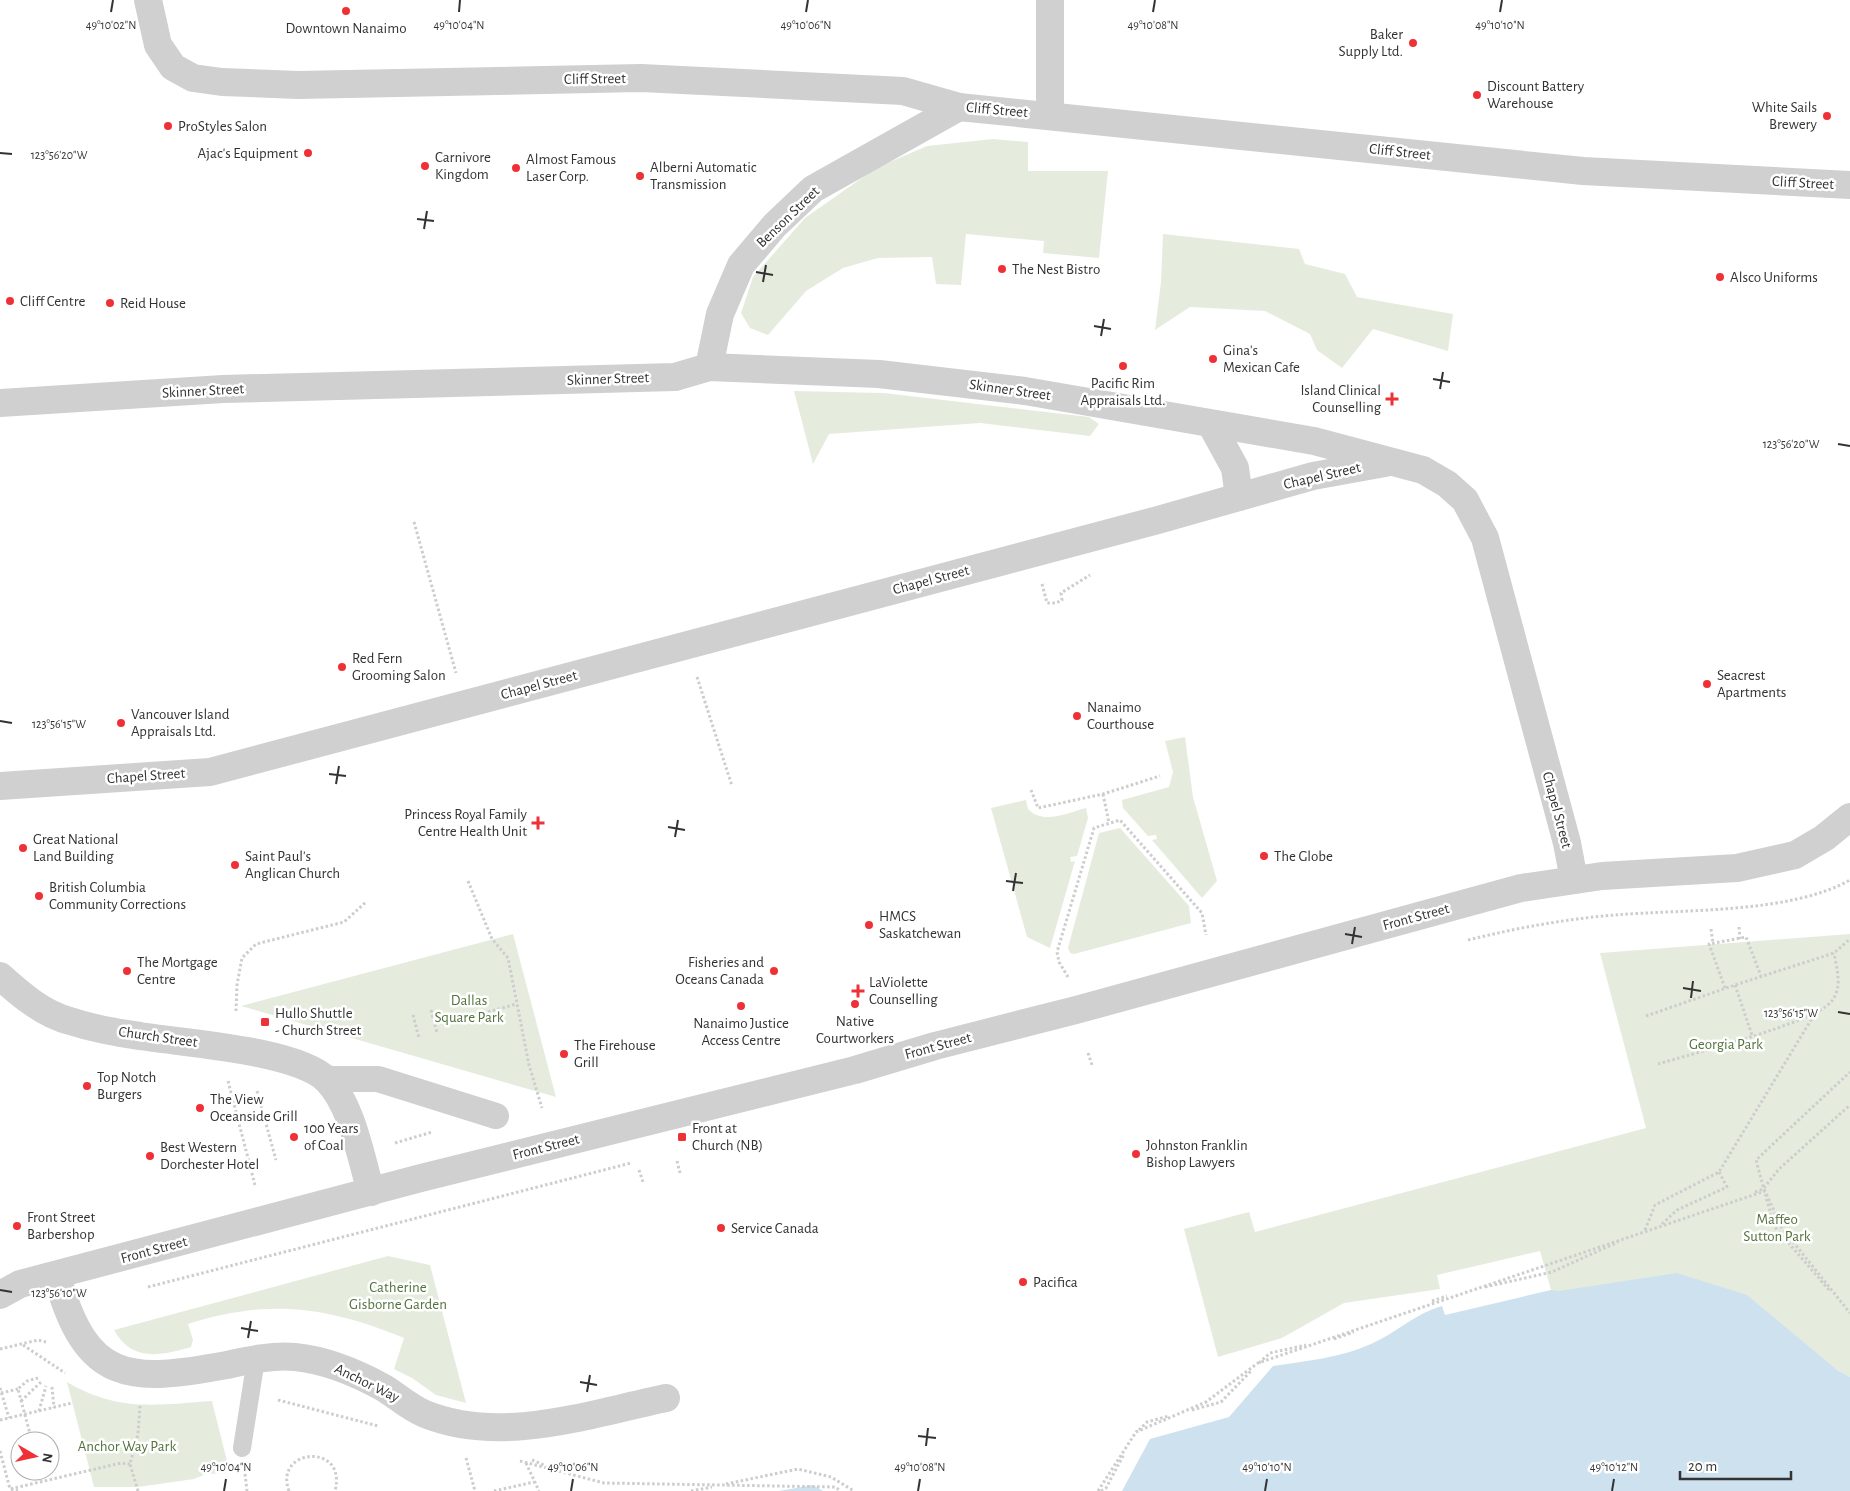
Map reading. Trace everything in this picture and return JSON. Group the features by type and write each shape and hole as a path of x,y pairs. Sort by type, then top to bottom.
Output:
{"street":[{"name":"Cliff Street","path":"148,0 158,45 173,67 193,78 222,82 298,84 641,78 903,91 959,107 1583,171 1850,185"},
{"path":"1050,0 1050,115"},
{"name":"Benson Street","path":"709,367 720,314 741,264 775,225 813,189 959,107"},
{"name":"Skinner Street","path":"0,403 223,389 675,377 709,367 879,374 1025,391 1314,441 1394,462"},
{"path":"1211,424 1235,468 1240,498"},
{"name":"Chapel Street","path":"0,786 210,772 1240,498 1313,476 1394,462 1423,470 1447,484 1464,500 1485,538 1566,842 1574,880"},
{"name":"Front Street","path":"7,1287 57,1276 371,1192 855,1070 934,1046 1076,1010 1520,888 1574,880 1738,868 1795,855 1824,838 1850,817"},
{"name":"Church Street","path":"0,976 26,999 68,1021 138,1036 230,1047 299,1064 326,1079 342,1100 371,1192"},
{"name":"Church Street","path":"326,1079 378,1079 496,1116"},
{"name":"Anchor Way","path":"57,1276 66,1308 75,1328 85,1342 106,1364 138,1374 176,1374 256,1359 294,1357 341,1368 383,1387 423,1413 451,1423 481,1427 537,1425 666,1398"}],"lane":[{"path":"242,1448 256,1359"}],"path":[{"path":"414,522 456,673 452,708"},
{"path":"1044,590 1047,603 1056,603 1062,600 1061,593 1098,570"},
{"path":"688,645 732,786"},
{"path":"1031,790 1038,808 1103,794 1160,776"},
{"path":"1103,794 1109,823"},
{"path":"1069,980 1057,952 1094,828 1109,823 1120,820 1202,913 1206,935"},
{"path":"1462,941 1561,921 1769,904 1814,895 1835,888 1850,880"},
{"path":"468,881 492,939 508,958 529,1065 542,1108"},
{"path":"236,1011 237,986 242,958 256,944 344,922 366,902"},
{"path":"1739,927 1740,939"},
{"path":"1711,929 1713,943"},
{"path":"1724,988 1709,944 1746,937 1762,976"},
{"path":"1646,1016 1724,988 1834,953 1850,939"},
{"path":"1658,1064 1802,1020 1831,1002 1839,985 1834,953"},
{"path":"1734,985 1752,1035"},
{"path":"488,1012 516,1004"},
{"path":"431,1010 437,1033"},
{"path":"1645,1230 1655,1206 1719,1172 1817,1010"},
{"path":"413,1014 419,1038"},
{"path":"1088,1053 1092,1065"},
{"path":"1850,1072 1756,1160 1774,1226 1850,1313"},
{"path":"226,1074 255,1185"},
{"path":"257,1090 276,1160"},
{"path":"1100,1491 1106,1488 1136,1433 1148,1422 1221,1402 1270,1352 1343,1337 1441,1297 1552,1272 1645,1230 1763,1189 1779,1170 1850,1105"},
{"path":"408,1139 410,1147"},
{"path":"141,1289 637,1161"},
{"path":"677,1161 680,1173"},
{"path":"640,1170 642,1182"},
{"path":"1662,1225 1677,1210 1727,1187 1719,1172"},
{"path":"1100,1491 1136,1432 1206,1402 1258,1364 1765,1191 1782,1228 1850,1313"},
{"path":"22,1345 30,1338"},
{"path":"0,1352 1,1347"},
{"path":"1,1393 18,1389 27,1381 38,1378"},
{"path":"21,1401 41,1382"},
{"path":"39,1411 46,1386"},
{"path":"52,1387 54,1408"},
{"path":"0,1388 9,1418"},
{"path":"18,1389 29,1431"},
{"path":"0,1420 72,1403"},
{"path":"138,1491 130,1464 138,1434 140,1406"},
{"path":"0,1451 10,1491"},
{"path":"289,1491 287,1484 289,1470 302,1457 311,1455 321,1457 335,1469 338,1481 335,1491"},
{"path":"523,1456 539,1491"},
{"path":"60,1477 121,1463 130,1464"},
{"path":"468,1464 475,1491"},
{"path":"691,1491 798,1469 831,1477 854,1491"},
{"path":"10,1491 42,1481"},
{"path":"494,1491 534,1482"},
{"path":"10,1491 18,1491"}],"green space":[{"path":"993,139 1028,142 1028,171 1108,171 1099,258 1043,253 1044,241 966,234 961,285 936,284 932,257 878,258 843,268 806,291 768,335 750,328 741,313 753,277 805,218 876,168 927,146"},
{"path":"1163,234 1299,249 1305,264 1345,274 1357,297 1453,314 1448,351 1373,329 1342,368 1317,350 1310,334 1265,311 1190,307 1155,330 1161,282"},
{"path":"794,391 884,393 1089,417 1099,424 1090,436 980,423 829,434 813,464"},
{"path":"1185,737 1193,797 1217,881 1202,898 1152,840 1157,839 1156,835 1148,836 1123,808 1122,800 1169,787 1173,772 1165,741"},
{"path":"1026,800 1028,809 1034,814 1048,817 1063,815 1086,808 1088,818 1077,856 1070,857 1071,862 1075,861 1050,948 1027,937 991,808"},
{"path":"1120,828 1189,906 1191,923 1074,954 1070,953 1068,948 1099,833"},
{"name":"Dallas Square Park","path":"513,934 556,1097 241,1006"},
{"name":"Georgia Park","path":"1850,934 1850,1377 1837,1370 1551,1290 1540,1251 1437,1275 1440,1289 1344,1303 1282,1338 1218,1357 1184,1229 1249,1212 1255,1232 1646,1128 1600,953"},
{"name":"Catherine Gisborne Garden","path":"388,1256 430,1265 466,1403 436,1395 412,1378 394,1369 404,1338 376,1327 324,1313 271,1309 217,1316 188,1324 193,1340 191,1347 158,1354 138,1352 121,1340 114,1330"},
{"name":"Anchor Way Park","path":"67,1382 86,1392 120,1402 155,1405 212,1401 229,1469 225,1473 206,1474 194,1479 138,1487 94,1487"}],"water":[{"path":"1677,1273 1747,1295 1837,1370 1850,1377 1850,1491 1122,1491 1150,1439 1229,1417 1273,1366 1322,1358 1359,1349 1380,1339 1423,1313 1442,1306 1445,1315 1551,1290 1559,1291"},
{"path":"813,1485 823,1491 779,1491"}],"place":[{"name":"Downtown Nanaimo","path":"346,11"},
{"name":"Baker Supply Ltd.","path":"1413,43"},
{"name":"Discount Battery Warehouse","path":"1477,95"},
{"name":"White Sails Brewery","path":"1827,116"},
{"name":"ProStyles Salon","path":"168,126"},
{"name":"Ajac's Equipment","path":"308,153"},
{"name":"Carnivore Kingdom","path":"425,166"},
{"name":"Almost Famous Laser Corp.","path":"516,168"},
{"name":"Alberni Automatic Transmission","path":"640,176"},
{"name":"The Nest Bistro","path":"1002,269"},
{"name":"Alsco Uniforms","path":"1720,277"},
{"name":"Cliff Centre","path":"10,301"},
{"name":"Reid House","path":"110,303"},
{"name":"Gina's Mexican Cafe","path":"1213,359"},
{"name":"Pacific Rim Appraisals Ltd.","path":"1123,366"},
{"name":"Island Clinical Counselling","path":"1392,399"},
{"name":"Red Fern Grooming Salon","path":"342,667"},
{"name":"Seacrest Apartments","path":"1707,684"},
{"name":"Nanaimo Courthouse","path":"1077,716"},
{"name":"Vancouver Island Appraisals Ltd.","path":"121,723"},
{"name":"Princess Royal Family Centre Health Unit","path":"538,823"},
{"name":"Great National Land Building","path":"23,848"},
{"name":"The Globe","path":"1264,856"},
{"name":"Saint Paul's Anglican Church","path":"235,865"},
{"name":"British Columbia Community Corrections","path":"39,896"},
{"name":"HMCS Saskatchewan","path":"869,925"},
{"name":"The Mortgage Centre","path":"127,971"},
{"name":"Fisheries and Oceans Canada","path":"774,971"},
{"name":"LaViolette Counselling","path":"858,991"},
{"name":"Native Courtworkers","path":"855,1004"},
{"name":"Nanaimo Justice Access Centre","path":"741,1006"},
{"name":"Hullo Shuttle - Church Street","path":"265,1022"},
{"name":"The Firehouse Grill","path":"564,1054"},
{"name":"Top Notch Burgers","path":"87,1086"},
{"name":"The View Oceanside Grill","path":"200,1108"},
{"name":"100 Years of Coal","path":"294,1137"},
{"name":"Front at Church (NB)","path":"682,1137"},
{"name":"Johnston Franklin Bishop Lawyers","path":"1136,1154"},
{"name":"Best Western Dorchester Hotel","path":"150,1156"},
{"name":"Front Street Barbershop","path":"17,1226"},
{"name":"Service Canada","path":"721,1228"},
{"name":"Pacifica","path":"1023,1282"}],"park label":[{"name":"Maffeo Sutton Park","path":"1777,1228"}]}
